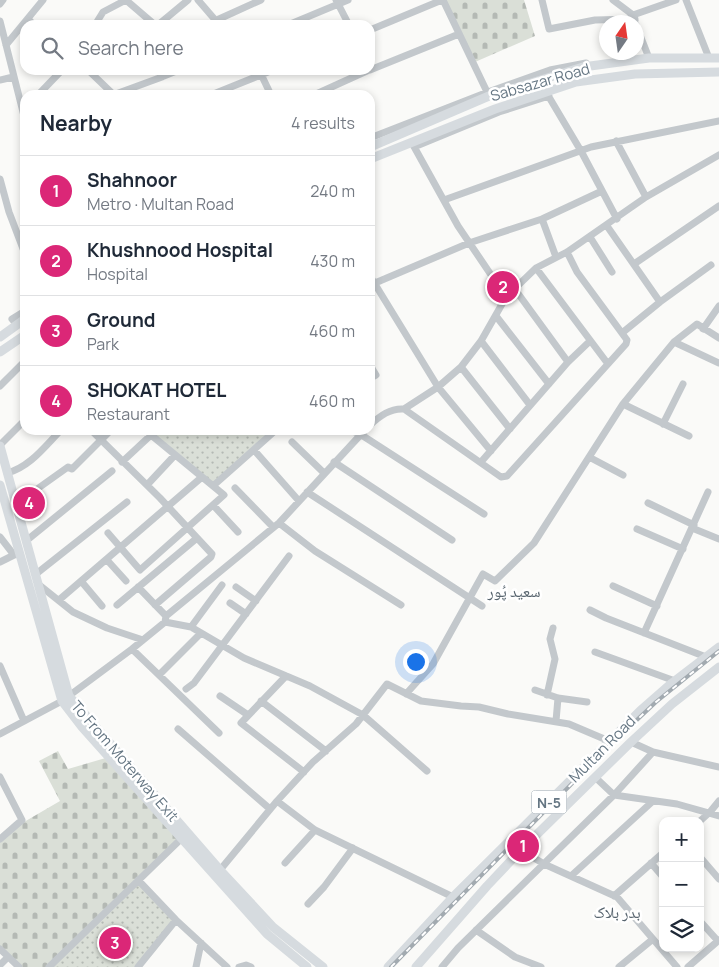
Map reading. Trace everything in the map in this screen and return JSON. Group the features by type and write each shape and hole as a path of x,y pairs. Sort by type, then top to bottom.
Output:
{"main road":[{"name":"Sabsazar Road","path":"375,145 489,94 583,67 648,57 709,56 719,58"},
{"name":"Sabsazar Road","path":"375,158 396,149 413,145 495,109 548,94 576,82 635,74 719,72"},
{"path":"391,139 396,149"},
{"path":"0,337 20,323"},
{"path":"0,352 20,338"},
{"name":"To From Moterway Exit","path":"0,445 37,579 65,698 273,927 323,967"},
{"name":"To From Moterway Exit","path":"0,485 16,555 65,698 82,727 267,934 307,967"},
{"name":"Multan Road","path":"388,967 453,898 640,711 719,647"},
{"name":"Multan Road","path":"416,967 521,850 672,704 719,667"}],"street":[{"path":"0,4 3,0"},
{"path":"28,19 43,0"},
{"path":"98,20 103,12 126,0 151,20"},
{"path":"163,20 188,0"},
{"path":"198,0 212,20"},
{"path":"218,20 262,0"},
{"path":"299,20 337,2 348,0"},
{"path":"375,28 443,0 489,94 375,136"},
{"path":"542,0 549,29 599,20"},
{"path":"613,0 630,15"},
{"path":"644,16 676,0"},
{"path":"686,0 709,56"},
{"path":"337,2 346,20"},
{"path":"0,21 20,98"},
{"path":"6,45 20,28"},
{"path":"375,67 459,34"},
{"path":"644,46 648,57"},
{"path":"43,90 57,75"},
{"path":"93,75 109,90"},
{"path":"127,90 167,75"},
{"path":"222,90 254,75"},
{"path":"261,75 269,90"},
{"path":"325,90 357,75"},
{"path":"0,80 13,77"},
{"path":"548,94 617,219"},
{"path":"444,200 581,151 616,141 719,121"},
{"path":"616,141 646,197"},
{"path":"413,145 470,243 506,297"},
{"path":"404,409 438,386 461,367 481,341 506,297 536,268 567,252 607,226 646,197 719,155"},
{"path":"0,178 9,212 20,241"},
{"path":"491,451 438,386 375,284 470,243 542,219 602,191"},
{"path":"634,264 719,206"},
{"path":"542,219 556,257"},
{"path":"607,226 660,302"},
{"path":"590,237 612,272"},
{"path":"375,420 396,408 404,409 501,477 507,476 626,344 627,340 577,272 567,252"},
{"path":"622,333 660,302 711,265"},
{"path":"536,268 608,364"},
{"path":"514,288 568,362"},
{"path":"703,329 719,306"},
{"path":"17,326 12,319 20,313"},
{"path":"496,316 549,384"},
{"path":"406,694 433,664 483,574 495,581 534,543 623,404 674,342 697,324 719,338"},
{"path":"481,341 530,406"},
{"path":"481,462 568,362 590,341"},
{"path":"674,342 719,364"},
{"path":"0,386 20,366"},
{"path":"461,367 510,429"},
{"path":"663,424 683,384"},
{"path":"623,404 689,436"},
{"path":"0,445 20,425"},
{"path":"7,473 15,471 32,460 56,435"},
{"path":"95,435 168,506 210,552 211,557 155,605"},
{"path":"16,504 68,467 72,469 106,435"},
{"path":"108,533 140,570 224,495 151,435 122,462"},
{"path":"213,486 270,435"},
{"path":"0,734 65,698 143,640 276,525 360,435"},
{"path":"367,435 484,514"},
{"path":"292,442 324,473"},
{"path":"254,450 299,501"},
{"path":"147,485 175,455"},
{"path":"589,457 623,475"},
{"path":"334,462 452,540"},
{"path":"26,541 112,471"},
{"path":"59,600 202,477"},
{"path":"235,488 276,525 401,605"},
{"path":"307,492 482,606"},
{"path":"644,633 708,492"},
{"path":"127,502 37,579 73,612 106,628 143,640"},
{"path":"648,503 719,539"},
{"path":"213,504 238,532"},
{"path":"637,529 683,549"},
{"path":"0,537 16,555 0,562"},
{"path":"117,605 197,538"},
{"path":"186,689 194,683 290,556"},
{"path":"107,560 126,581"},
{"path":"81,581 102,606"},
{"path":"191,627 222,584"},
{"path":"612,586 657,606"},
{"path":"138,587 165,619 191,627 244,658 310,686 363,715 427,771"},
{"path":"236,587 256,601"},
{"path":"230,603 246,614"},
{"path":"590,610 706,658"},
{"path":"548,695 555,659 550,638 553,628"},
{"path":"160,675 201,632"},
{"path":"132,649 219,733"},
{"path":"595,652 675,681"},
{"path":"0,666 24,721"},
{"path":"286,676 241,723 304,772"},
{"path":"220,870 277,801 326,750 356,724 387,684 421,701 471,706 556,721 569,724 610,741"},
{"path":"535,690 558,698 587,702"},
{"path":"220,696 248,715"},
{"path":"556,721 558,698"},
{"path":"261,701 326,750"},
{"path":"178,729 270,809"},
{"path":"631,742 653,752 719,767"},
{"path":"442,967 476,930 614,796 653,752"},
{"path":"596,778 614,796 653,801 710,812 719,816"},
{"path":"0,839 22,820 1,780"},
{"path":"277,801 315,830 453,898"},
{"path":"571,876 653,801"},
{"path":"704,817 719,801"},
{"path":"285,863 315,830"},
{"path":"49,967 181,839"},
{"path":"308,904 324,887 353,848"},
{"path":"521,850 544,864 614,896 677,967"},
{"path":"614,896 659,856"},
{"path":"704,862 719,879"},
{"path":"651,863 659,872"},
{"path":"138,880 176,920 227,967"},
{"path":"138,967 176,920"},
{"path":"688,967 718,941 704,925"},
{"path":"476,930 515,957 541,967"},
{"path":"619,967 653,939"},
{"path":"196,967 201,943"},
{"path":"0,949 18,967"},
{"path":"0,965 8,957"},
{"path":"239,967 246,965 251,967"}],"green space":[{"path":"443,0 524,0 535,36 475,62"},
{"path":"151,435 270,435 213,486"},
{"path":"58,751 68,769 109,757 181,839 49,967 19,967 0,949 0,839 24,822 60,801 39,761"},
{"path":"138,880 176,920 138,967 49,967"}],"railway":[{"path":"391,967 607,748 656,702 719,651"}],"place":[{"name":"Khushnood Hospital","path":"503,287"},
{"name":"SHOKAT HOTEL","path":"29,503"},
{"name":"Shahnoor","path":"523,846"},
{"name":"Ground","path":"115,943"}],"district":[{"name":"سعید پُور","path":"514,591"},
{"name":"بدر بلاک","path":"617,912"}]}
